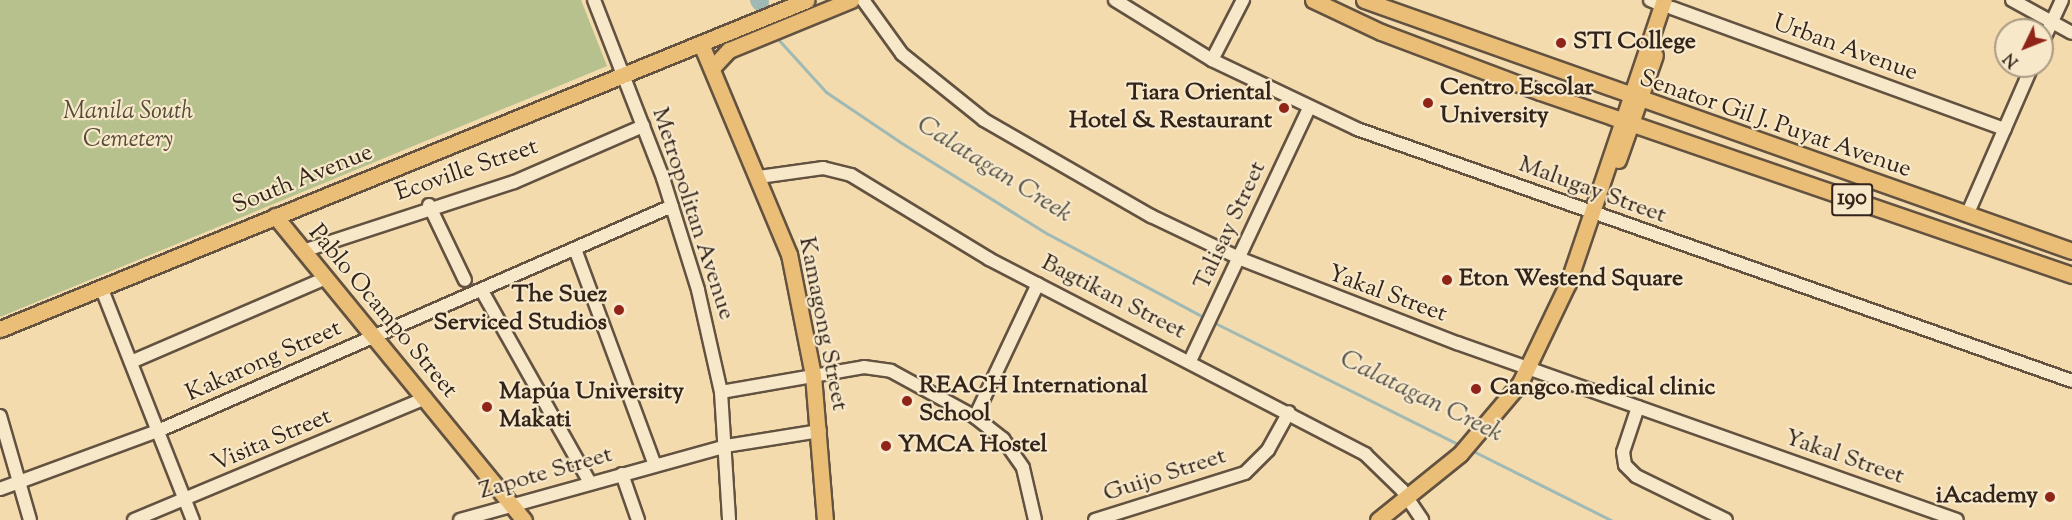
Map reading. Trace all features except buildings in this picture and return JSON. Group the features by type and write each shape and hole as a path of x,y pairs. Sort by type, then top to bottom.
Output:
{"main road":[{"name":"South Avenue","path":"0,329 807,0"},
{"path":"712,68 729,50 851,0"},
{"name":"Senator Gil J. Puyat Avenue","path":"1313,0 1381,33 1627,122 2072,275"},
{"name":"Senator Gil J. Puyat Avenue","path":"1364,0 1634,100 2072,251"},
{"path":"1378,520 1408,498 1472,443 1527,368 1562,300 1627,122 1664,2"},
{"path":"701,44 729,50"},
{"name":"Kamagong Street","path":"701,44 759,177 789,254 813,375 820,431 825,520"},
{"name":"Pablo Ocampo Street","path":"274,216 524,520"}],"street":[{"name":"Metropolitan Avenue","path":"594,0 644,126 672,206 721,392 729,520"},
{"name":"Yakal Street","path":"863,0 906,58 984,120 1141,210 1241,259 1527,368 1957,520"},
{"name":"Malugay Street","path":"1115,0 1212,60 1309,108 1593,217 2072,381"},
{"path":"1212,60 1243,0"},
{"path":"2012,0 2044,18"},
{"path":"2053,18 2062,0"},
{"name":"Urban Avenue","path":"1664,2 2005,129"},
{"path":"2054,24 2072,33"},
{"path":"1967,215 2027,78"},
{"name":"Talisay Street","path":"1190,361 1241,259 1309,108"},
{"name":"Ecoville Street","path":"303,251 429,205 513,182 644,126"},
{"name":"Bagtikan Street","path":"759,177 792,169 838,170 1038,284 1289,412 1365,454 1408,498 1422,520"},
{"path":"429,205 465,280"},
{"name":"Kakarong Street","path":"0,489 158,431 672,206"},
{"path":"575,249 655,465"},
{"path":"131,362 326,278"},
{"path":"975,417 1038,284"},
{"path":"101,287 193,520"},
{"path":"482,291 590,483"},
{"path":"721,392 864,367 891,371 975,417 1012,450 1029,486 1035,520"},
{"name":"Visita Street","path":"134,520 185,501 425,398"},
{"path":"1638,407 1623,452 1625,465 1636,476 1726,520"},
{"name":"Guijo Street","path":"1095,520 1245,473 1268,450 1289,412"},
{"path":"0,416 21,481 30,520"},
{"name":"Zapote Street","path":"460,520 726,446 820,431"},
{"path":"622,474 638,520"}],"green space":[{"name":"Manila South Cemetery","path":"0,0 581,0 607,66 0,317"}],"waterway":[{"name":"Calatagan Creek","path":"760,2 764,12"},
{"name":"Calatagan Creek","path":"777,38 826,92 900,142 1048,234 1205,318"},
{"name":"Calatagan Creek","path":"1213,322 1460,445"},
{"name":"Calatagan Creek","path":"1471,450 1611,520"}],"place":[{"name":"STI College","path":"1561,43"},
{"name":"Centro Escolar University","path":"1428,103"},
{"name":"Tiara Oriental Hotel & Restaurant","path":"1284,108"},
{"name":"Eton Westend Square","path":"1447,280"},
{"name":"The Suez Serviced Studios","path":"619,310"},
{"name":"Cangco medical clinic","path":"1476,389"},
{"name":"REACH International School","path":"907,401"},
{"name":"Mapúa University Makati","path":"487,407"},
{"name":"YMCA Hostel","path":"886,446"},
{"name":"iAcademy","path":"2050,497"}]}
